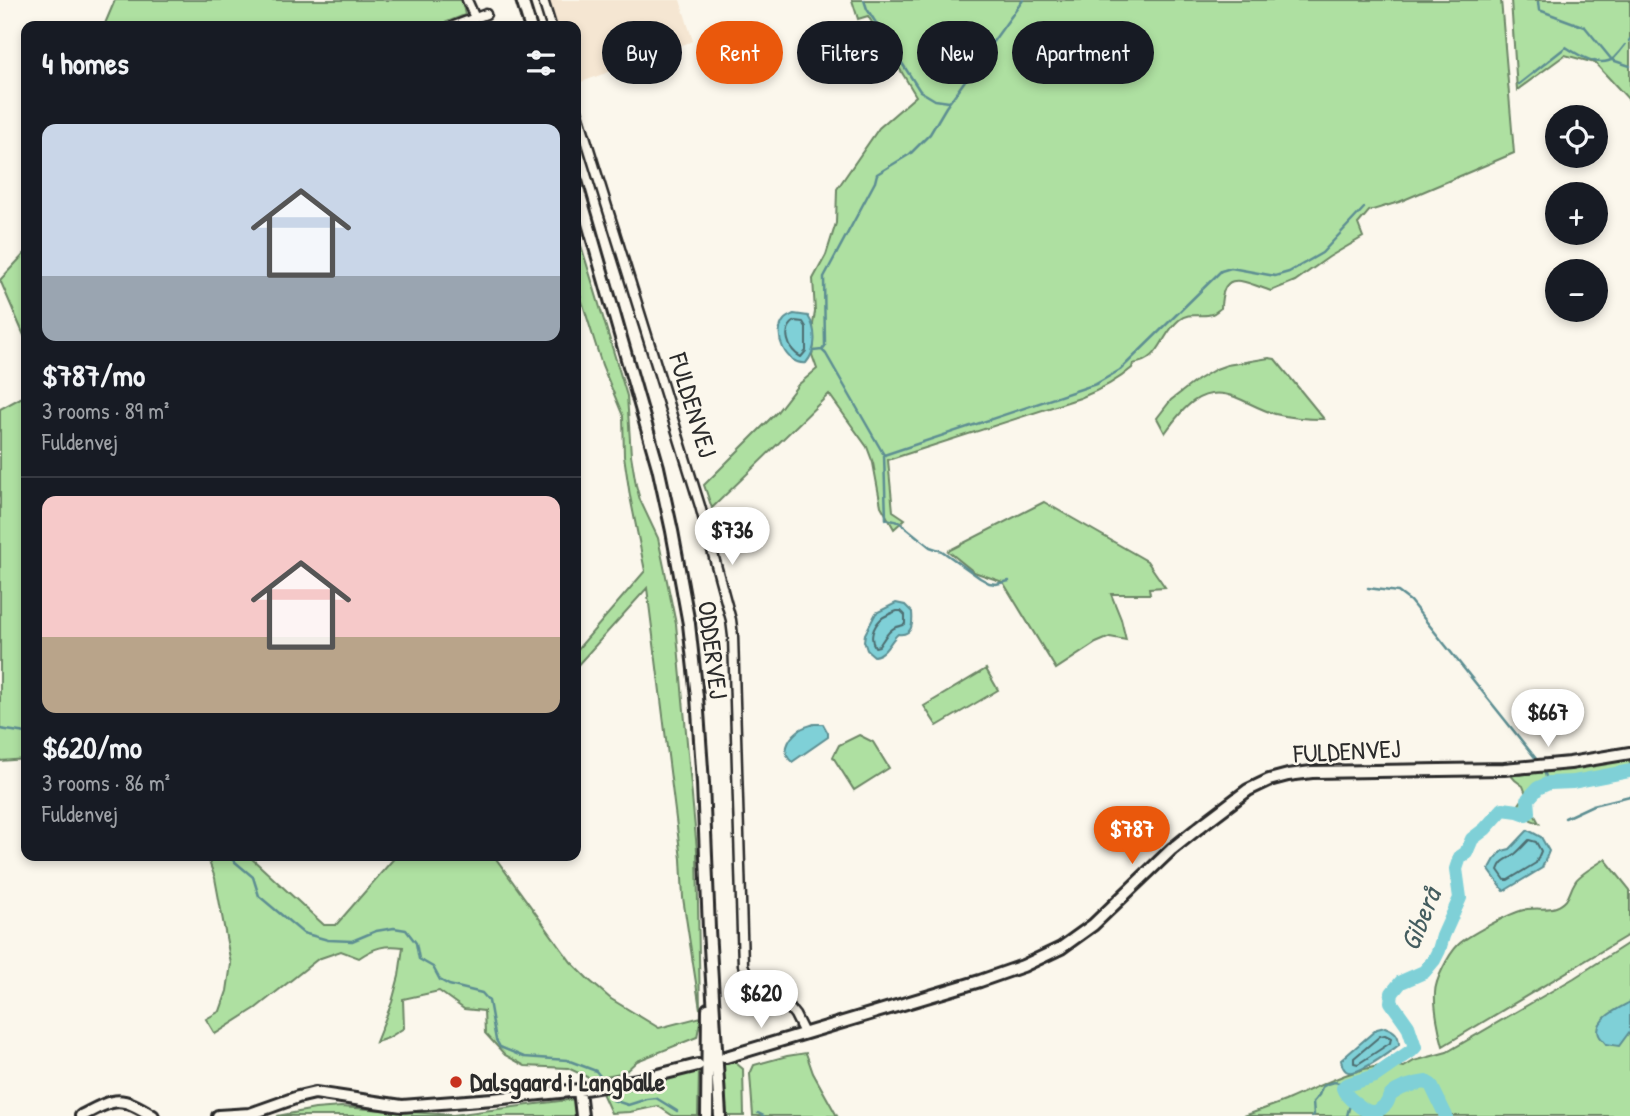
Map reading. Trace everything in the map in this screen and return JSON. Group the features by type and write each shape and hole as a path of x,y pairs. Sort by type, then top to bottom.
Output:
{"street":[{"path":"467,0 475,18"},
{"path":"543,0 549,21"},
{"path":"522,1 528,21"},
{"path":"467,21 486,14"},
{"name":"FULDENVEJ","path":"581,123 696,492 731,620 743,965 749,978 786,1004 804,1033"},
{"name":"ODDERVEJ","path":"581,198 648,428 667,506 689,624 704,783 720,1116"},
{"name":"FULDENVEJ","path":"726,1057 980,981 1023,966 1061,948 1093,925 1172,849 1198,828 1248,790 1269,780 1312,772 1504,769 1570,763 1630,752"},
{"name":"ODDERVEJ","path":"707,1116 709,929"},
{"path":"218,1116 250,1114 314,1093 402,1106 579,1090 638,1080 698,1065"},
{"path":"579,1090 582,1116"},
{"path":"81,1116 117,1100 124,1100 153,1116"}],"shaded area":[{"path":"547,0 680,0 693,41 682,45 682,21 602,21 602,74 581,82 581,21 553,21"}],"green space":[{"path":"115,0 462,0 465,15 450,21 106,21"},
{"path":"852,0 1501,0 1514,153 1399,202 1369,211 1358,224 1363,237 1295,281 1271,291 1244,282 1230,282 1222,295 1221,308 1213,314 1183,317 1150,357 1133,364 1126,373 1101,389 888,460 893,511 905,519 894,529 881,506 873,463 867,447 829,394 712,508 704,485 777,412 798,385 817,369 812,355 815,312 813,279 826,255 836,223 837,189 879,128 916,96 903,74 903,21 871,21 868,16 858,19"},
{"path":"1511,0 1630,0 1630,101 1595,63 1565,55 1517,90"},
{"path":"581,245 627,396 636,485 658,538 676,624 697,850 700,1009 683,898 681,859 647,588 581,661 581,645 645,571 624,456 623,416 602,365 581,298"},
{"path":"21,257 21,328 0,280"},
{"path":"1275,359 1324,419 1281,415 1235,397 1212,394 1194,401 1178,415 1165,433 1157,418 1171,400 1197,380 1227,365"},
{"path":"21,398 21,759 0,761 0,409"},
{"path":"1044,502 1147,561 1165,587 1149,588 1150,594 1111,594 1126,640 1110,637 1056,669 1003,582 974,572 948,551"},
{"path":"986,669 998,690 937,726 924,706"},
{"path":"859,735 873,742 889,768 854,790 833,757 839,745"},
{"path":"1630,758 1630,775 1540,790 1532,799 1533,812 1539,823 1531,820 1518,806 1526,794 1523,786 1509,773 1520,775"},
{"path":"1605,859 1630,890 1630,934 1443,1046 1436,1012 1436,988 1454,949 1470,936 1514,913 1561,905 1577,879"},
{"path":"209,861 254,861 324,925 336,925 392,861 498,861 571,962 589,980 611,999 659,1028 701,1017 697,1037 637,1061 625,1072 591,1079 568,1068 525,1066 505,1055 485,1033 484,1011 464,1009 439,991 403,999 404,1028 376,1042 399,976 403,947 390,946 375,949 359,958 341,951 318,959 256,1008 215,1034 206,1019 220,1011 227,991 231,964 215,878"},
{"path":"1630,942 1630,1116 1244,1116 1359,1071 1375,1067 1404,1067 1414,1061 1447,1052"},
{"path":"806,1053 813,1073 837,1116 753,1116 750,1074 754,1065"},
{"path":"731,1059 743,1069 744,1116 727,1116 723,1063"},
{"path":"699,1070 698,1116 673,1116 658,1106 611,1113 602,1093"},
{"path":"575,1099 579,1116 277,1116 341,1107 453,1115"}],"water":[{"path":"794,314 808,316 813,327 814,346 806,363 792,360 780,341 781,326 785,319"},
{"path":"896,603 905,605 912,612 911,628 907,633 898,634 884,651 874,656 867,650 865,634 876,613"},
{"path":"814,724 823,724 828,737 792,762 786,750 789,742 794,734"},
{"path":"1528,830 1541,837 1549,851 1542,868 1504,891 1489,870 1502,851 1510,849"},
{"path":"1630,1002 1630,1031 1619,1046 1606,1044 1599,1035 1600,1024"},
{"path":"1385,1027 1396,1033 1399,1045 1365,1068 1346,1071 1341,1060 1377,1029"}],"waterway":[{"path":"864,0 867,9 920,91 935,100 949,102"},
{"path":"822,350 825,346 824,277 877,174 910,154 930,134 946,107 1023,0"},
{"path":"1538,2 1539,10 1585,27 1612,60 1630,66"},
{"path":"1519,84 1566,47 1589,60 1602,62 1614,58 1625,45"},
{"path":"884,455 1096,384 1120,370 1221,271 1231,268 1275,276 1289,272 1322,253 1364,208"},
{"path":"813,351 822,350 826,354 884,455 886,519 899,522 930,547 942,551 989,583 1009,581"},
{"path":"1368,588 1398,592 1410,601 1537,760"},
{"path":"0,729 21,732"},
{"path":"1544,770 1548,784"},
{"name":"Giberå","path":"1446,1116 1431,1085 1426,1082 1397,1091 1390,1096 1386,1104 1374,1112 1361,1107 1348,1097 1343,1088 1375,1076 1415,1047 1408,1026 1391,1002 1392,993 1401,982 1424,972 1434,960 1460,898 1456,869 1460,857 1466,853 1472,839 1503,809 1526,814 1529,812 1528,799 1538,788 1549,783 1573,782 1630,771"},
{"path":"1565,818 1593,805 1630,796"},
{"path":"234,861 253,877 259,896 303,933 328,940 352,941 376,931 394,928 406,930 416,943 419,959 433,967 440,980 449,985 482,993 489,1001 496,1040 500,1047 524,1057 567,1060 596,1071 600,1076"},
{"path":"1312,1116 1313,1102 1322,1087 1334,1082 1346,1085"},
{"path":"613,1100 628,1105 656,1098 677,1111"},
{"path":"1347,1116 1354,1102"},
{"path":"758,1113 764,1116"}],"place":[{"name":"Dalsgaard i Langballe","path":"456,1082"}]}
